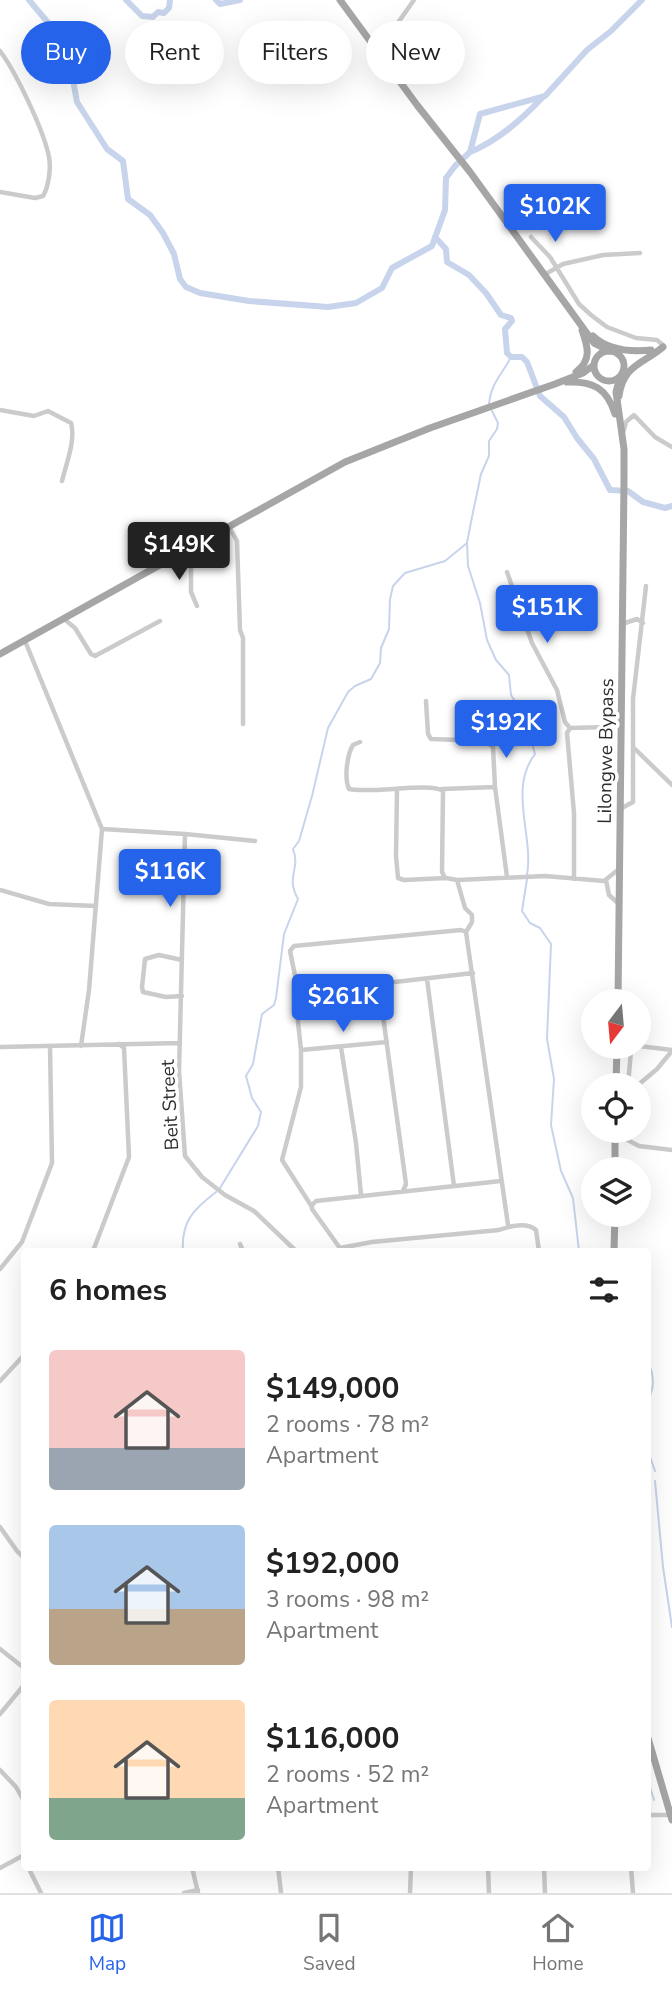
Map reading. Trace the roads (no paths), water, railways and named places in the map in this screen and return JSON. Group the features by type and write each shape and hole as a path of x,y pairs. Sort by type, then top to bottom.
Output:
{"main road":[{"path":"340,0 366,35"},
{"path":"403,84 597,345 623,360 622,373"},
{"path":"582,326 605,344 626,350 651,350"},
{"path":"582,326 592,345 594,363 600,379"},
{"path":"567,380 586,362 587,349 582,326"},
{"path":"0,654 345,462 567,380 583,373 600,354 613,352 633,355 667,346"},
{"path":"567,380 585,377 612,381 635,359 667,346"},
{"path":"619,415 620,390 628,373 637,363 667,346"},
{"name":"Lilongwe Bypass","path":"618,989 624,482 622,434 616,392 622,373"},
{"name":"Lilongwe Bypass","path":"600,379 611,393 619,415"},
{"path":"567,380 589,382 602,389 611,403 622,434"},
{"path":"614,1248 615,1227"},
{"path":"651,1748 671,1817"}],"street":[{"path":"401,21 414,0"},
{"path":"0,51 15,75 49,163 47,189 43,195 35,198 0,192"},
{"path":"531,237 550,257 579,304 607,327 636,338 657,340 667,346"},
{"path":"544,276 563,264 603,256 640,253"},
{"path":"0,410 34,416 48,411 71,423 72,436 62,481"},
{"path":"622,434 626,422 634,415 655,438 672,447"},
{"path":"229,526 237,541 240,630 243,638 243,724"},
{"path":"191,547 191,592 197,606"},
{"path":"507,572 532,643 557,690 565,722 570,728"},
{"path":"620,809 633,802 633,699 646,586"},
{"path":"64,619 75,628 95,656 160,621"},
{"path":"625,623 637,619 643,623"},
{"path":"24,640 102,829 81,1046"},
{"path":"426,701 428,734 431,739 485,741 492,745 507,877"},
{"path":"610,725 621,711"},
{"path":"570,728 610,725 621,729"},
{"path":"570,728 567,737 574,813 574,879"},
{"path":"360,742 353,745 350,751 347,787 352,790 495,787"},
{"path":"634,748 672,785"},
{"path":"442,789 445,797 442,872 446,878"},
{"path":"397,790 397,875 404,880 551,876 606,880 619,869"},
{"path":"102,829 255,841"},
{"path":"180,1043 185,834"},
{"path":"457,880 465,908 472,917 466,932 508,1225"},
{"path":"606,880 610,895 618,904"},
{"path":"0,890 49,904 96,906"},
{"path":"340,1248 282,1160 301,1092 301,1050 296,1003 299,995 290,951 295,946 461,930 466,932"},
{"path":"181,996 150,994 143,992 142,987 145,959 159,955 182,961"},
{"path":"299,995 310,990 374,985 379,987 386,983 473,973"},
{"path":"427,979 454,1186"},
{"path":"379,987 407,1184 403,1191"},
{"path":"301,1050 387,1042"},
{"name":"Beit Street","path":"0,1047 180,1043 179,1071 185,1156 188,1162 216,1189 254,1211 293,1248"},
{"path":"94,1248 129,1157 124,1048 119,1044"},
{"path":"0,1269 22,1242 52,1163 50,1046"},
{"path":"341,1047 361,1195"},
{"path":"651,1048 672,1050"},
{"path":"651,1074 672,1050"},
{"path":"633,1143 672,1150"},
{"path":"312,1207 316,1201 502,1181"},
{"path":"349,1248 372,1242 499,1230 508,1225 530,1225 535,1228 538,1248"},
{"path":"282,1238 288,1248"},
{"path":"240,1244 242,1248"},
{"path":"0,1381 21,1358"},
{"path":"0,1527 21,1555"},
{"path":"0,1648 21,1666"},
{"path":"0,1714 21,1689"},
{"path":"0,1770 21,1796"},
{"path":"651,1815 671,1817"},
{"path":"0,1868 21,1858"},
{"path":"30,1871 41,1893"},
{"path":"184,1893 198,1891 193,1871"},
{"path":"278,1871 281,1893"},
{"path":"410,1893 411,1871"},
{"path":"488,1871 489,1893"},
{"path":"544,1871 545,1893"},
{"path":"631,1871 633,1893"}],"waterway":[{"path":"29,0 56,32 69,58 77,102 107,149 123,161 128,199 150,215 163,233 174,254 180,279 186,287 200,293 249,301 328,307 356,303 382,288 392,268 432,246 445,210 446,178 470,152 480,114 545,96 587,50 642,0"},
{"path":"126,0 142,16 153,17 158,12 164,13 169,8 170,0"},
{"path":"216,0 220,4 240,0"},
{"path":"470,152 509,129 543,97"},
{"path":"435,237 446,249 447,262 469,275 501,315 511,318 512,321 505,329 507,353 511,357 522,357 527,362 540,396 564,417 594,459 610,490 628,491 643,502 665,508 672,506"},
{"path":"489,403 495,384 511,357"},
{"path":"492,411 498,423 489,441 489,456 481,474 467,543 468,566 480,603 487,640 496,660 509,675 511,695 525,717 535,754 527,768 522,797 527,875"},
{"path":"220,1188 258,1126 261,1112 252,1098 246,1076 253,1064 262,1014 274,1005 276,998 284,934 298,899 293,884 293,849 299,841 328,728 348,692 371,679 380,663 381,648 389,629 393,586 405,573 445,561 467,543"},
{"path":"527,879 522,911 530,923 540,928 551,944 547,1039 554,1079 551,1125 561,1171 573,1198 579,1248"},
{"path":"183,1248 184,1232 190,1217 216,1192"},
{"path":"651,1369 651,1392"},
{"path":"651,1460 655,1471"},
{"path":"655,1481 672,1627"},
{"path":"651,1790 654,1800"}]}
